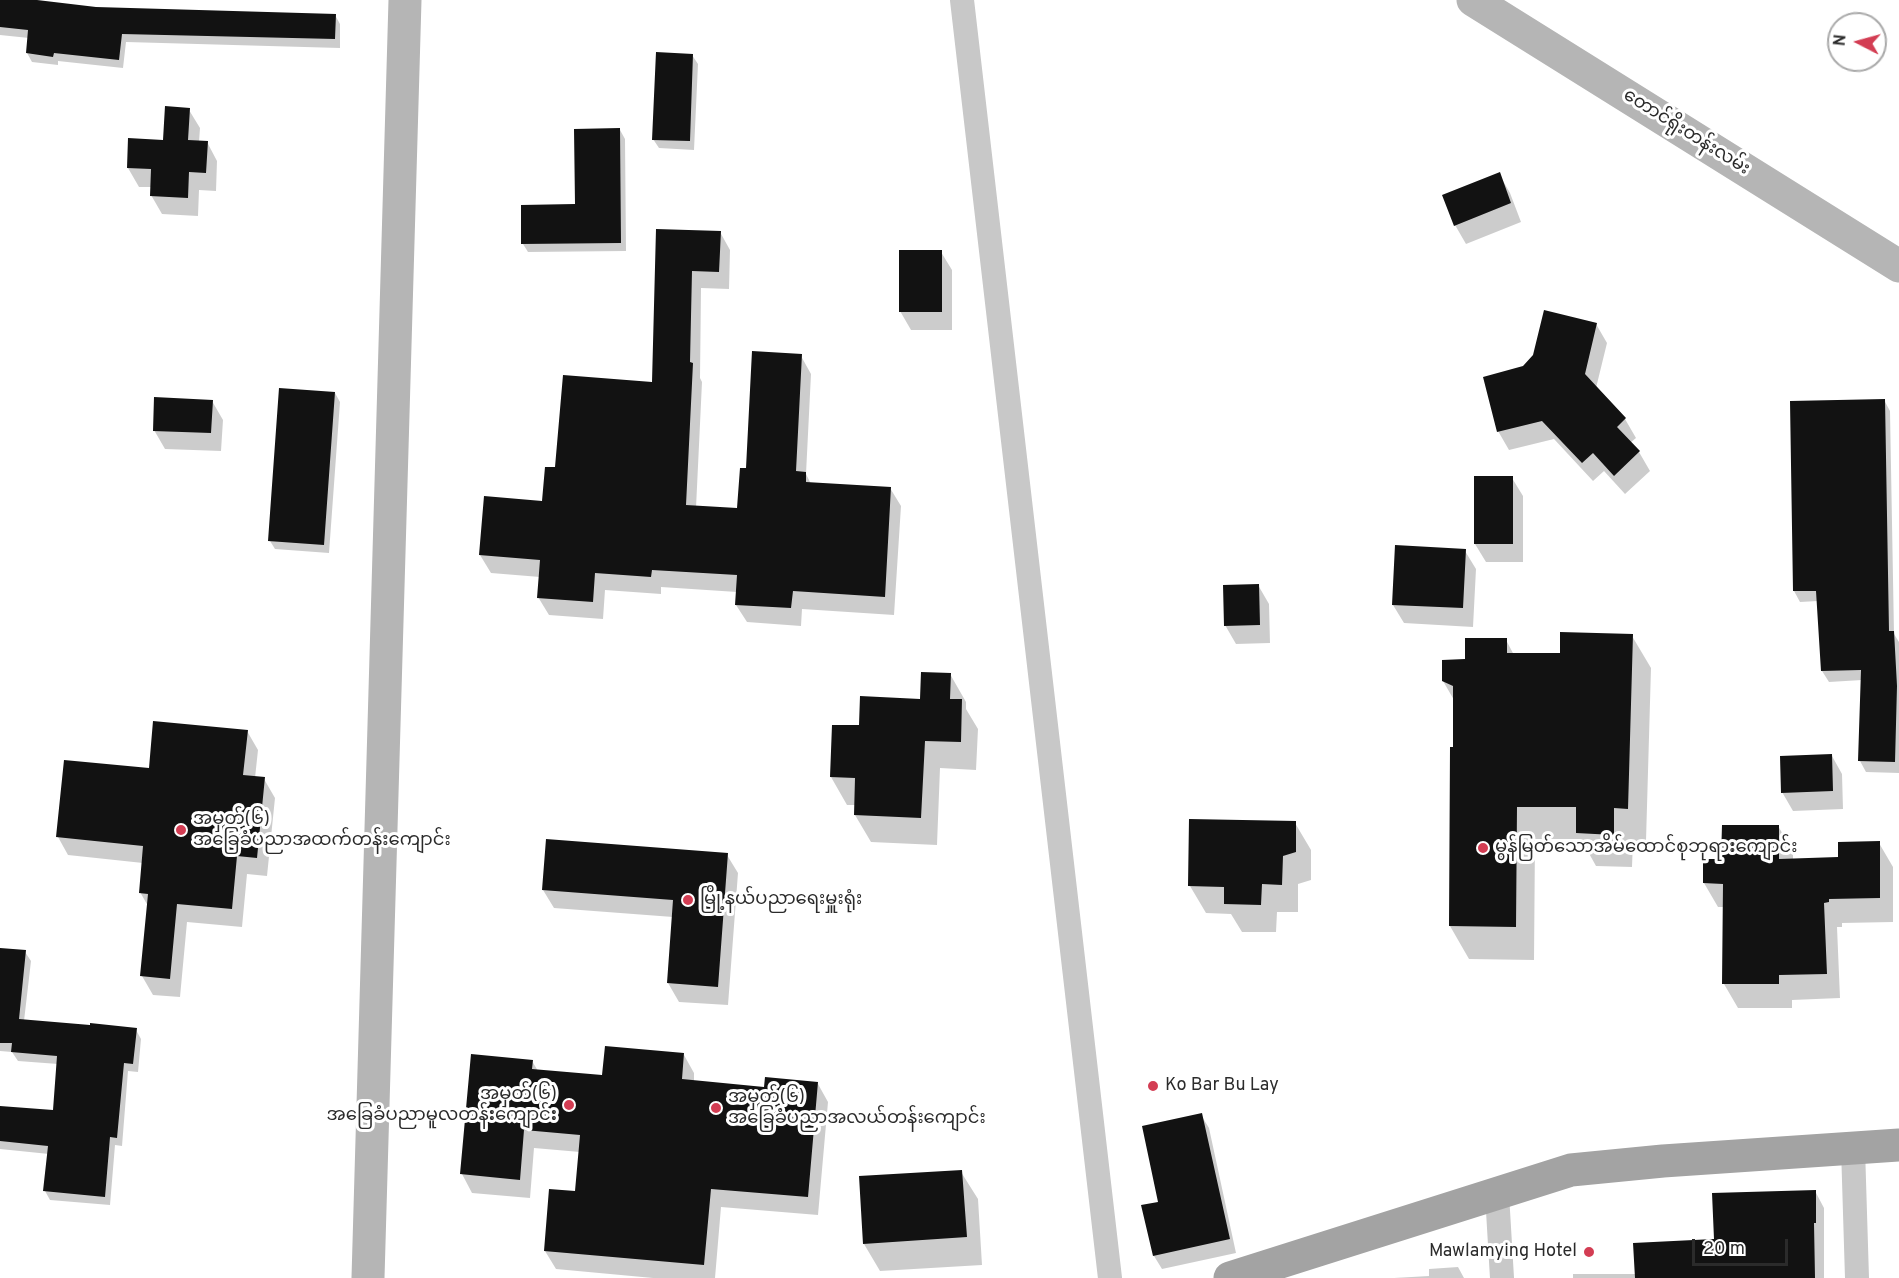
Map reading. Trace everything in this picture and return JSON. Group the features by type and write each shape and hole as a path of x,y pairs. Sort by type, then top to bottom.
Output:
{"main road":[{"path":"1230,1278 1570,1170 1663,1161 1899,1145"}],"street":[{"path":"368,1278 405,0"},
{"path":"962,0 1110,1278"},
{"name":"တောင်ရိုးတန်းလမ်း","path":"1473,0 1899,266"},
{"path":"1853,1148 1857,1278"},
{"path":"1497,1194 1502,1278"}],"building":[{"path":"0,0 37,0 96,7 336,14 335,39 122,34 119,60 54,53 53,57 26,53 28,30 0,27"},
{"path":"656,52 693,54 690,141 652,140"},
{"path":"165,106 190,108 188,140 208,141 206,173 189,172 188,198 150,196 151,169 127,168 128,138 163,140"},
{"path":"620,128 621,243 521,244 521,205 575,204 574,129"},
{"path":"1500,172 1511,203 1454,226 1442,195"},
{"path":"656,229 721,231 719,272 692,271 690,362 693,363 686,505 737,508 740,468 746,468 752,351 802,354 796,471 806,472 806,482 891,487 885,597 793,591 791,608 735,605 737,575 652,570 651,577 595,573 593,602 537,598 540,560 479,555 484,496 542,501 545,467 555,467 563,375 652,382"},
{"path":"899,250 942,250 942,312 899,312"},
{"path":"1544,310 1597,323 1585,374 1626,418 1617,427 1640,451 1614,476 1593,453 1582,463 1542,421 1497,432 1483,377 1523,366 1533,355"},
{"path":"279,388 335,392 324,545 268,541"},
{"path":"154,397 213,400 211,433 153,431"},
{"path":"1885,399 1889,631 1894,631 1897,686 1895,762 1858,761 1861,670 1821,671 1816,591 1793,591 1790,401"},
{"path":"1474,476 1513,476 1513,544 1474,544"},
{"path":"1395,545 1466,549 1463,608 1392,605"},
{"path":"1259,584 1260,625 1224,626 1223,585"},
{"path":"1560,632 1633,634 1628,809 1614,808 1614,835 1576,833 1576,807 1517,807 1516,927 1449,926 1450,747 1453,747 1453,686 1442,681 1442,660 1465,659 1465,638 1507,638 1507,653 1560,653"},
{"path":"921,672 951,673 950,699 962,699 961,742 925,741 921,818 854,815 855,778 830,777 832,725 859,725 860,696 920,699"},
{"path":"153,721 248,730 243,775 265,777 257,858 237,856 232,909 177,904 170,979 140,976 148,894 139,893 143,846 56,837 64,760 149,768"},
{"path":"1832,754 1833,791 1781,793 1780,756"},
{"path":"1189,819 1296,821 1296,852 1283,856 1282,885 1262,884 1261,905 1224,904 1224,887 1188,886"},
{"path":"1722,825 1779,825 1779,859 1838,857 1838,842 1880,841 1880,898 1829,899 1829,902 1824,903 1827,974 1779,975 1779,984 1722,984 1723,884 1703,883 1703,859 1721,859"},
{"path":"546,839 728,853 718,987 667,983 673,900 542,890"},
{"path":"0,948 26,950 19,1019 137,1028 133,1064 124,1063 117,1138 110,1137 105,1197 43,1191 48,1146 0,1141 0,1106 53,1110 57,1056 11,1052 12,1043 0,1043"},
{"path":"605,1046 684,1053 682,1079 764,1087 765,1077 818,1082 808,1197 711,1189 704,1265 544,1251 549,1189 575,1191 580,1135 524,1130 520,1180 460,1174 471,1054 533,1060 532,1069 602,1075"},
{"path":"1202,1113 1230,1239 1153,1256 1141,1205 1158,1202 1142,1126"},
{"path":"962,1170 967,1237 863,1244 859,1176"},
{"path":"1816,1190 1815,1278 1635,1278 1633,1243 1714,1239 1712,1193"}],"place":[{"name":"အမှတ်(၆) အခြေခံပညာအထက်တန်းကျောင်း","path":"181,830"},
{"name":"မွန်မြတ်သောအိမ်ထောင်စုဘုရားကျောင်း","path":"1483,848"},
{"name":"မြို့နယ်ပညာရေးမှူးရုံး","path":"688,900"},
{"name":"Ko Bar Bu Lay","path":"1153,1086"},
{"name":"အမှတ်(၆) အခြေခံပညာမူလတန်းကျောင်း","path":"569,1105"},
{"name":"အမှတ်(၆) အခြေခံပညာအလယ်တန်းကျောင်း","path":"716,1108"},
{"name":"Mawlamying Hotel","path":"1589,1252"}]}
